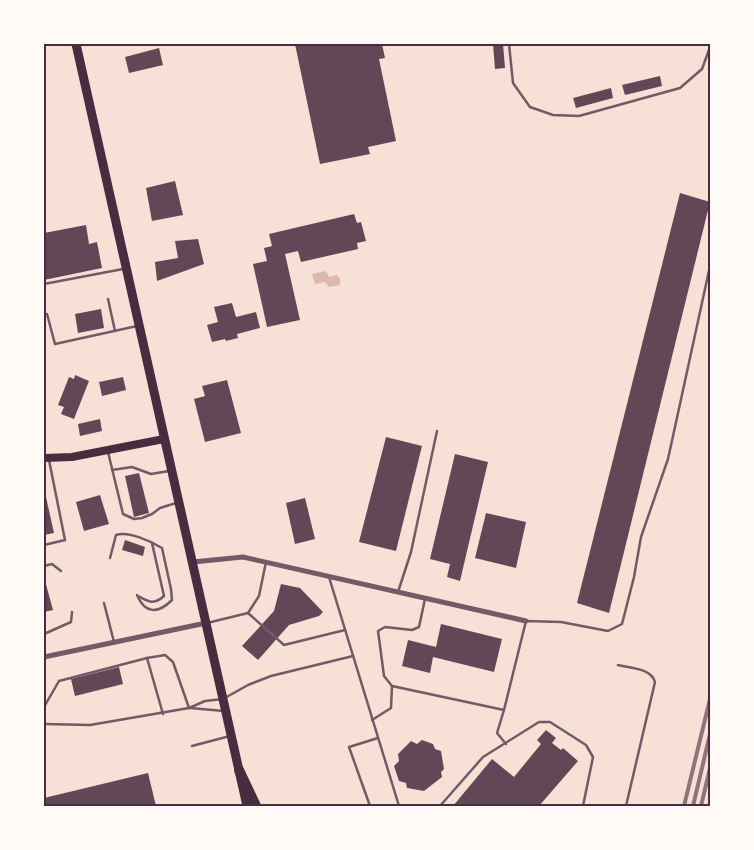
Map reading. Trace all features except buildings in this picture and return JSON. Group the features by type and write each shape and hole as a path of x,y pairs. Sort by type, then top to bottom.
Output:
{"highway":[{"path":"239,770 256,806"}],"main road":[{"path":"76,44 247,806"},
{"path":"46,458 72,457 164,439"}],"street":[{"path":"193,562 243,557 526,621"},
{"path":"44,657 206,623"}],"lane":[{"path":"509,44 513,83 530,107 553,115 579,116 680,88 702,69 710,47"},
{"path":"506,744 497,733 526,621 561,622 608,631 622,624 634,577 641,537 668,459 710,266"},
{"path":"44,284 126,269"},
{"path":"108,299 115,331"},
{"path":"47,314 55,344 139,326"},
{"path":"398,593 411,552 437,432"},
{"path":"108,450 121,511 127,517 134,519 142,518 160,508 179,502"},
{"path":"44,545 65,540 46,458"},
{"path":"112,470 132,467 151,474 171,471"},
{"path":"110,558 116,535 122,533 152,542 162,548 172,600 158,610 147,609 142,605 137,595 149,603 158,602 164,596 152,542"},
{"path":"206,623 248,613 259,596 266,562"},
{"path":"44,566 52,564 61,571"},
{"path":"329,577 399,806"},
{"path":"425,599 419,627 412,630 385,627 378,631 384,676 392,686 504,710"},
{"path":"104,603 114,642"},
{"path":"44,634 71,622 72,612"},
{"path":"248,613 284,645 345,630"},
{"path":"44,707 59,681 165,655 173,662 189,708"},
{"path":"44,724 90,726 163,714 189,708 204,701 223,699 271,676 353,656"},
{"path":"147,658 163,714"},
{"path":"618,665 645,671 654,677 655,682 626,806"},
{"path":"372,720 391,708 392,686"},
{"path":"189,708 226,712"},
{"path":"440,806 483,757 539,722 550,722 586,745 593,757 583,806"},
{"path":"192,746 231,736"},
{"path":"370,806 349,747 378,738"}],"shaded area":[{"path":"326,271 329,277 337,275 340,279 340,285 329,287 325,282 315,284 312,274"}],"railway":[{"path":"684,806 710,699"},
{"path":"693,806 710,734"},
{"path":"701,806 710,768"}]}
